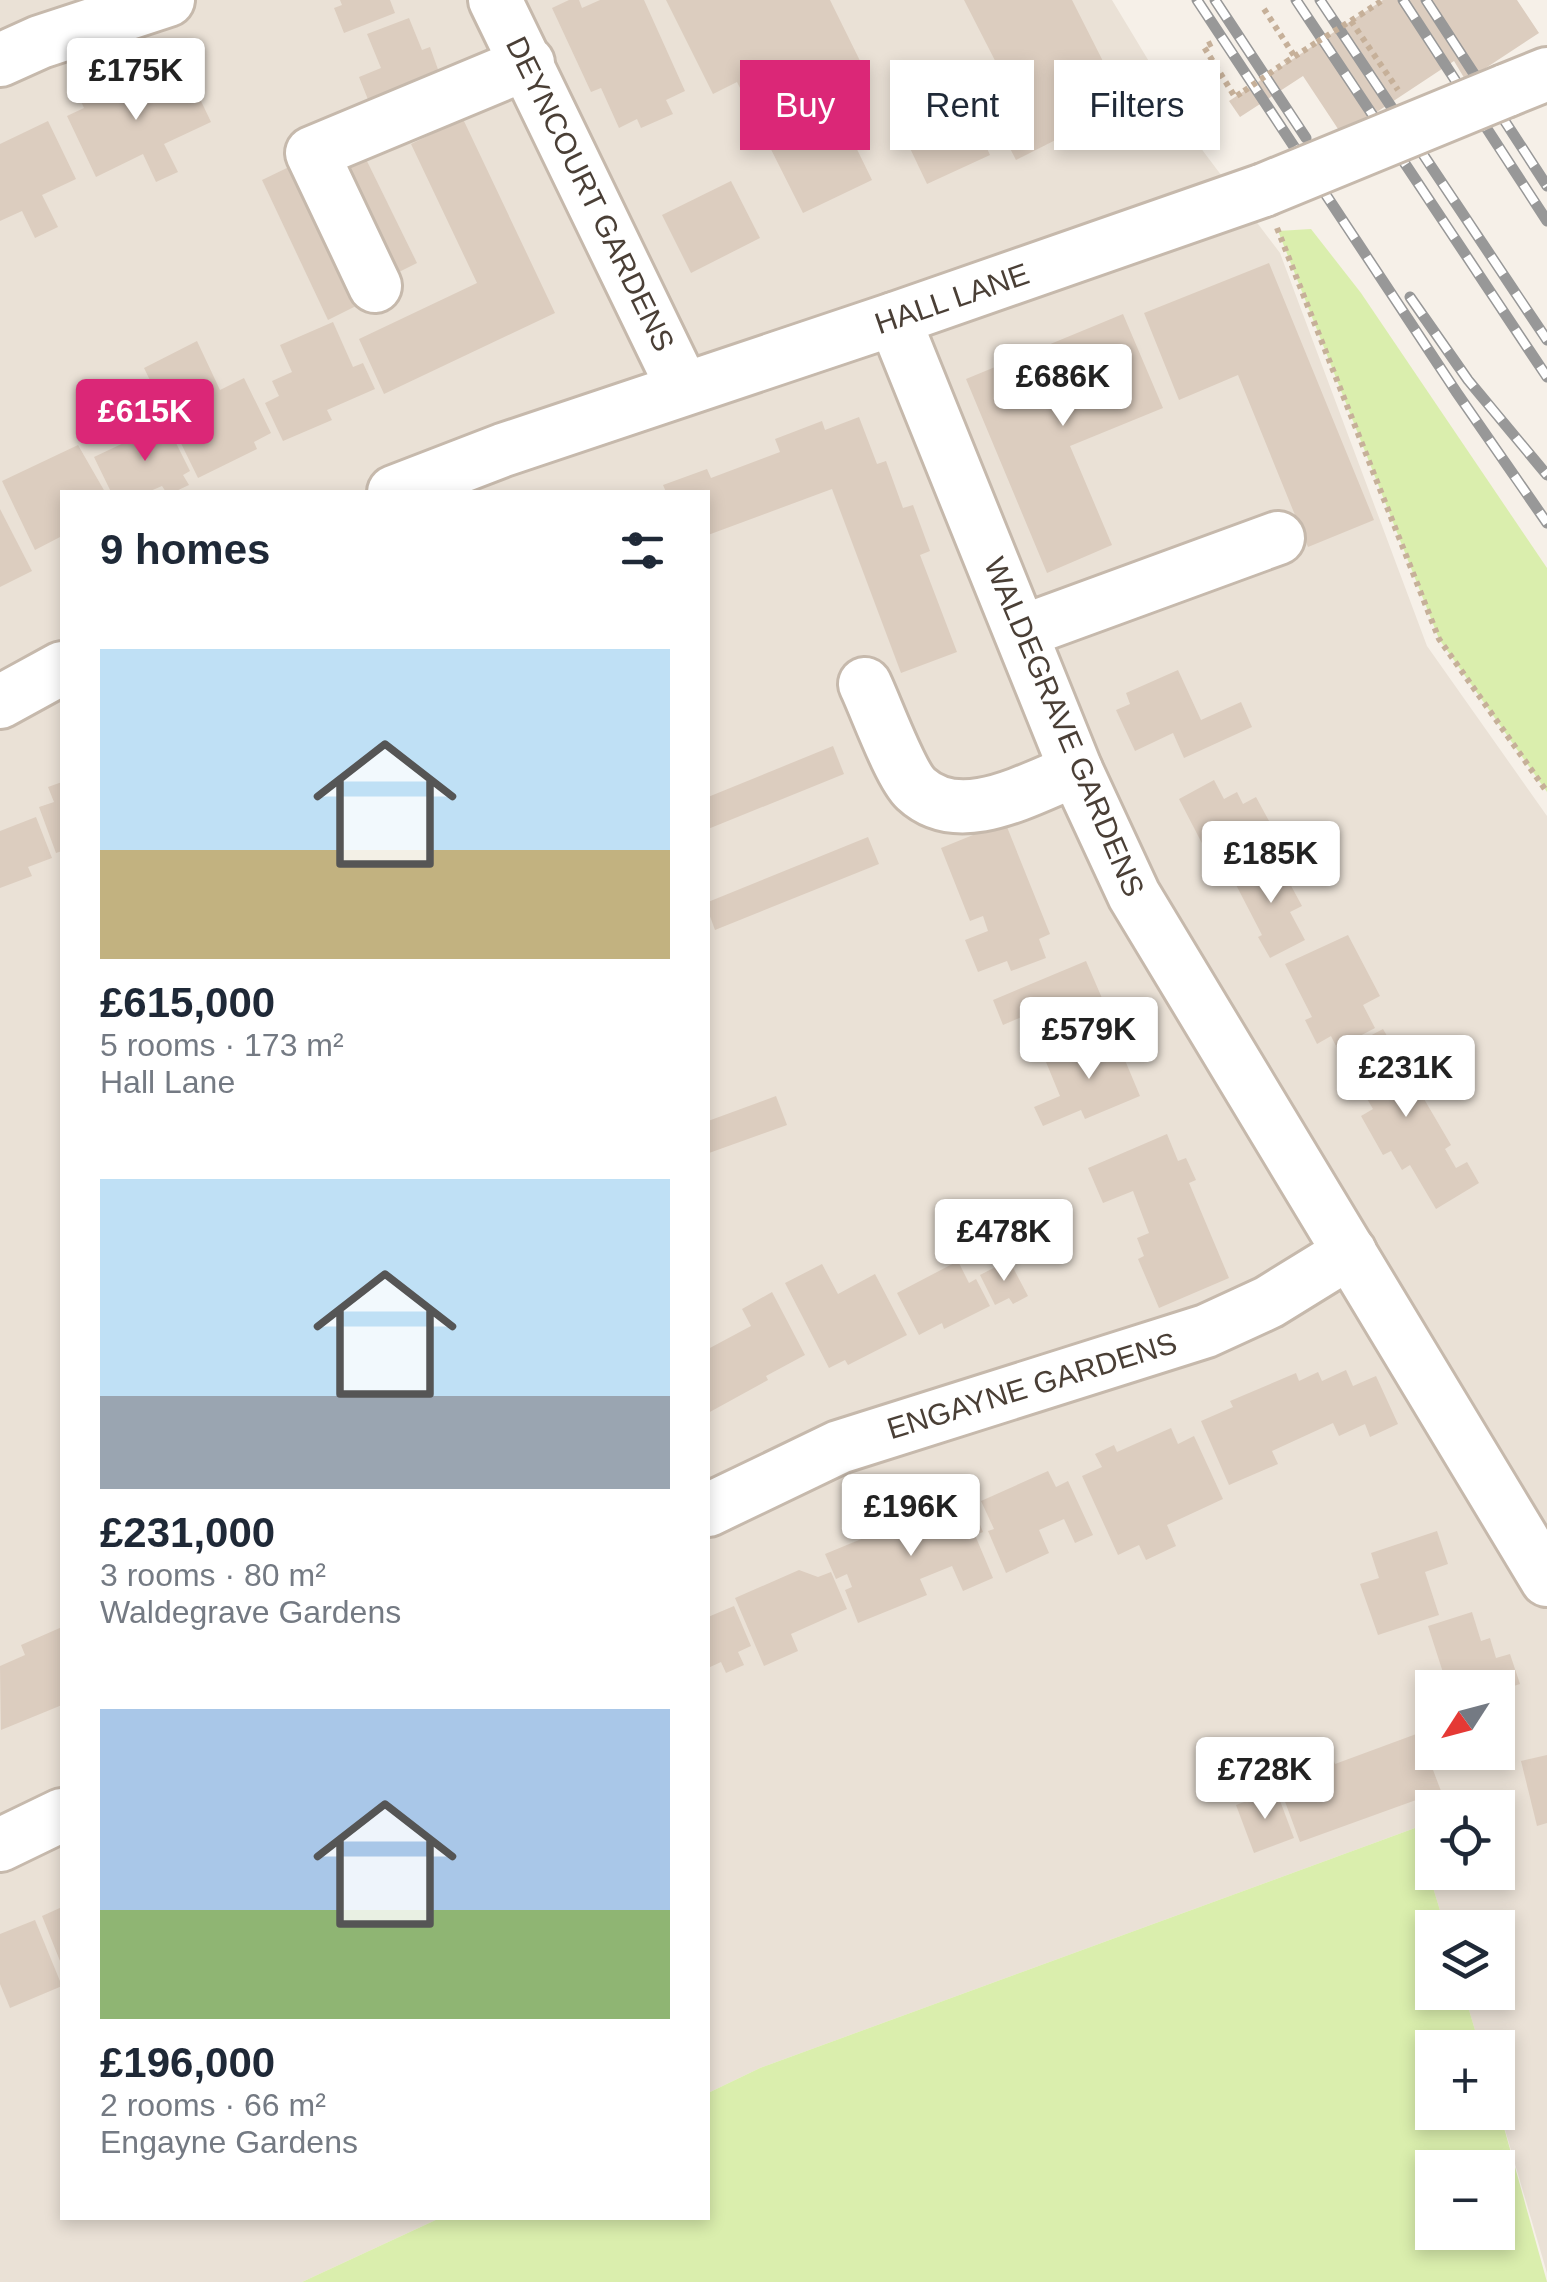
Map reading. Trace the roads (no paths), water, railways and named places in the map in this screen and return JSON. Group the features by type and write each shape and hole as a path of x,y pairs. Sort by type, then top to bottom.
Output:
{"street":[{"path":"0,60 40,42 168,0"},
{"name":"DEYNCOURT GARDENS","path":"495,0 684,388"},
{"path":"376,286 312,153 528,63"},
{"name":"HALL LANE","path":"399,490 503,450 1264,190 1526,82"},
{"name":"WALDEGRAVE GARDENS","path":"894,319 1076,770 1134,895 1547,1580"},
{"path":"1021,632 1278,538"},
{"path":"0,702 60,669"},
{"path":"865,684 914,788 946,806 988,804 1076,770"},
{"name":"ENGAYNE GARDENS","path":"710,1509 838,1447 1206,1332 1268,1302 1350,1252"},
{"path":"0,1845 60,1817"}],"railway":[{"path":"1197,0 1547,523"},
{"path":"1215,0 1306,138"},
{"path":"1296,0 1547,377"},
{"path":"1320,0 1547,340"},
{"path":"1403,0 1547,221"},
{"path":"1426,0 1547,186"},
{"path":"1410,297 1468,380 1547,475"}]}
